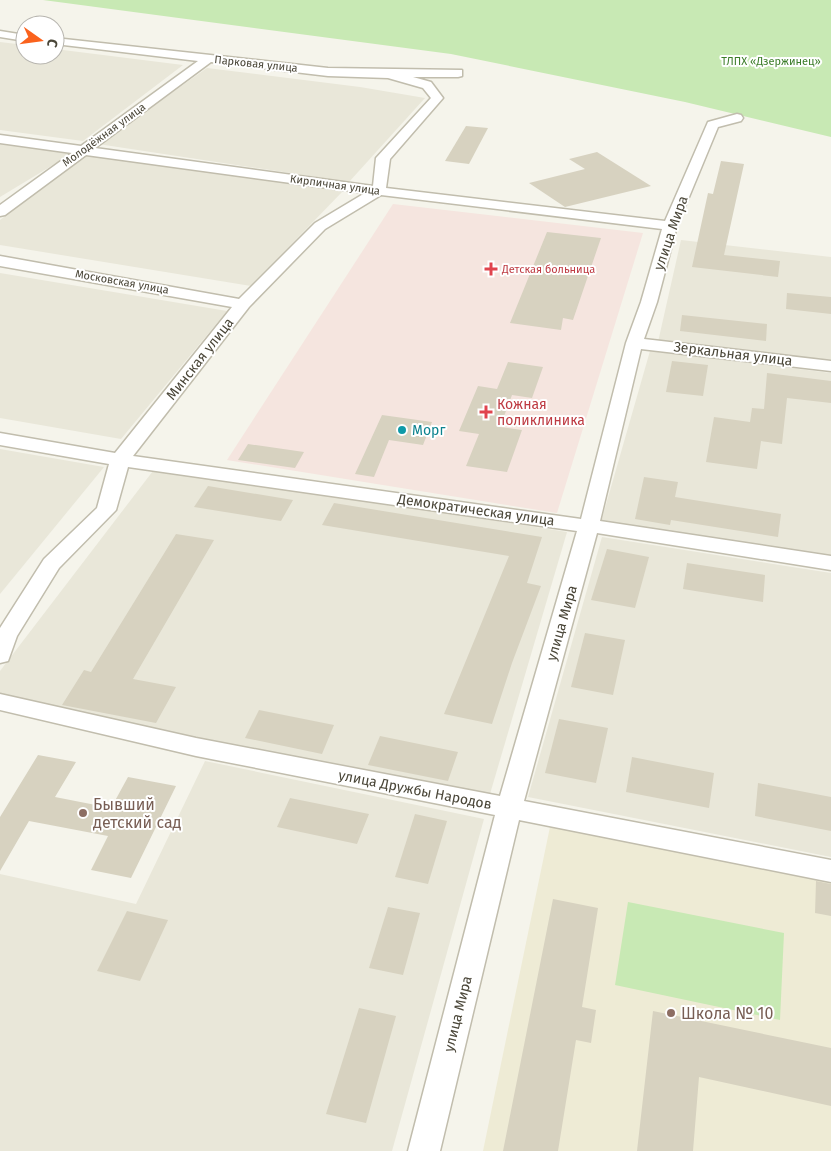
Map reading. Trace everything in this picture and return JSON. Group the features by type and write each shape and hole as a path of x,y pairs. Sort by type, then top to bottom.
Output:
{"street":[{"path":"0,34 15,36"},
{"name":"Парковая улица","path":"65,42 328,72 388,74 458,73"},
{"name":"Молодёжная улица","path":"0,212 208,59"},
{"path":"379,191 383,158 437,98 427,85 388,74"},
{"name":"улица Мира","path":"424,1151 509,809 589,526 634,343 649,302 670,226 713,125 737,118"},
{"name":"Кирпичная улица","path":"0,139 379,191 670,226"},
{"name":"Минская улица","path":"0,655 6,636 51,564 106,510 120,460 243,304 320,226 379,191"},
{"name":"Московская улица","path":"0,261 243,304"},
{"name":"Зеркальная улица","path":"634,343 831,366"},
{"name":"Демократическая улица","path":"0,439 120,460 589,526 831,563"},
{"name":"улица Дружбы Народов","path":"0,702 196,747 831,871"}],"shaded area":[{"path":"0,42 15,44 15,65 65,65 65,50 183,65 83,141 0,130"},
{"path":"207,68 360,87 425,98 349,182 98,144"},
{"path":"0,142 76,151 0,197"},
{"path":"87,154 343,191 251,286 0,245 0,220"},
{"path":"393,204 643,233 557,513 227,460"},
{"path":"681,240 831,257 831,360 658,342"},
{"path":"0,273 227,311 121,439 0,418"},
{"path":"650,351 831,373 831,556 601,522"},
{"path":"0,449 104,467 0,594"},
{"path":"156,467 567,532 490,794 0,701 0,671"},
{"path":"602,537 831,573 831,857 528,797"},
{"path":"205,761 484,819 392,1151 0,1151 0,874 136,904"},
{"name":"Школа № 10","path":"551,822 831,875 831,1151 483,1151"}],"green space":[{"name":"ТЛПХ «Дзержинец»","path":"43,0 831,0 831,137 685,102 451,54"},
{"path":"628,902 784,933 780,1020 615,985"}],"building":[{"path":"466,126 488,128 469,164 445,161"},
{"path":"597,152 651,186 565,207 529,183 585,169 569,159"},
{"path":"721,161 744,164 724,255 780,261 778,277 692,267 708,193 713,194"},
{"path":"547,232 601,238 573,320 563,318 561,330 510,323"},
{"path":"787,293 831,297 831,314 786,309"},
{"path":"682,315 767,324 766,341 680,331"},
{"path":"672,361 708,365 703,396 666,392"},
{"name":"Кожная поликлиника","path":"508,362 543,367 532,398 512,395 500,427 522,430 507,472 466,466 479,434 459,431 478,386 497,389"},
{"path":"767,373 831,381 831,403 787,398 782,444 761,441 757,469 706,462 714,417 750,422 752,408 764,409"},
{"name":"Морг","path":"382,415 432,422 423,445 389,440 374,477 355,474"},
{"path":"248,444 304,452 295,468 238,460"},
{"path":"644,477 678,482 675,497 781,514 778,537 671,520 670,525 635,519"},
{"path":"208,486 293,500 281,521 194,507"},
{"path":"334,503 542,537 527,583 541,586 512,663 492,724 444,714 509,556 322,525"},
{"path":"176,534 214,540 133,679 176,687 156,723 62,705 84,670 91,672"},
{"path":"607,549 649,557 635,608 591,600"},
{"path":"687,563 765,575 763,602 683,589"},
{"path":"585,633 625,640 613,695 571,687"},
{"path":"259,710 334,725 322,754 245,738"},
{"path":"559,719 608,728 596,783 545,773"},
{"path":"380,736 458,752 448,781 368,765"},
{"name":"Бывший детский сад","path":"38,755 76,762 55,797 111,808 128,777 176,786 131,878 91,870 108,836 29,821 0,871 0,817"},
{"path":"632,757 714,773 709,808 626,792"},
{"path":"758,783 831,797 831,831 755,816"},
{"path":"290,798 369,814 357,844 277,827"},
{"path":"415,814 447,821 428,884 395,877"},
{"path":"816,881 831,884 831,916 815,913"},
{"path":"553,899 598,908 582,1007 596,1010 591,1043 576,1040 558,1151 503,1151"},
{"path":"388,907 420,913 403,975 369,968"},
{"path":"127,911 168,920 140,981 97,971"},
{"path":"359,1008 396,1016 366,1123 326,1114"},
{"path":"653,1011 831,1048 831,1106 699,1077 693,1151 637,1151"}],"place":[{"name":"Детская больница","path":"491,269"},
{"name":"Кожная поликлиника","path":"486,412"},
{"name":"Морг","path":"402,430"},
{"name":"Бывший детский сад","path":"83,813"},
{"name":"Школа № 10","path":"671,1013"}]}
